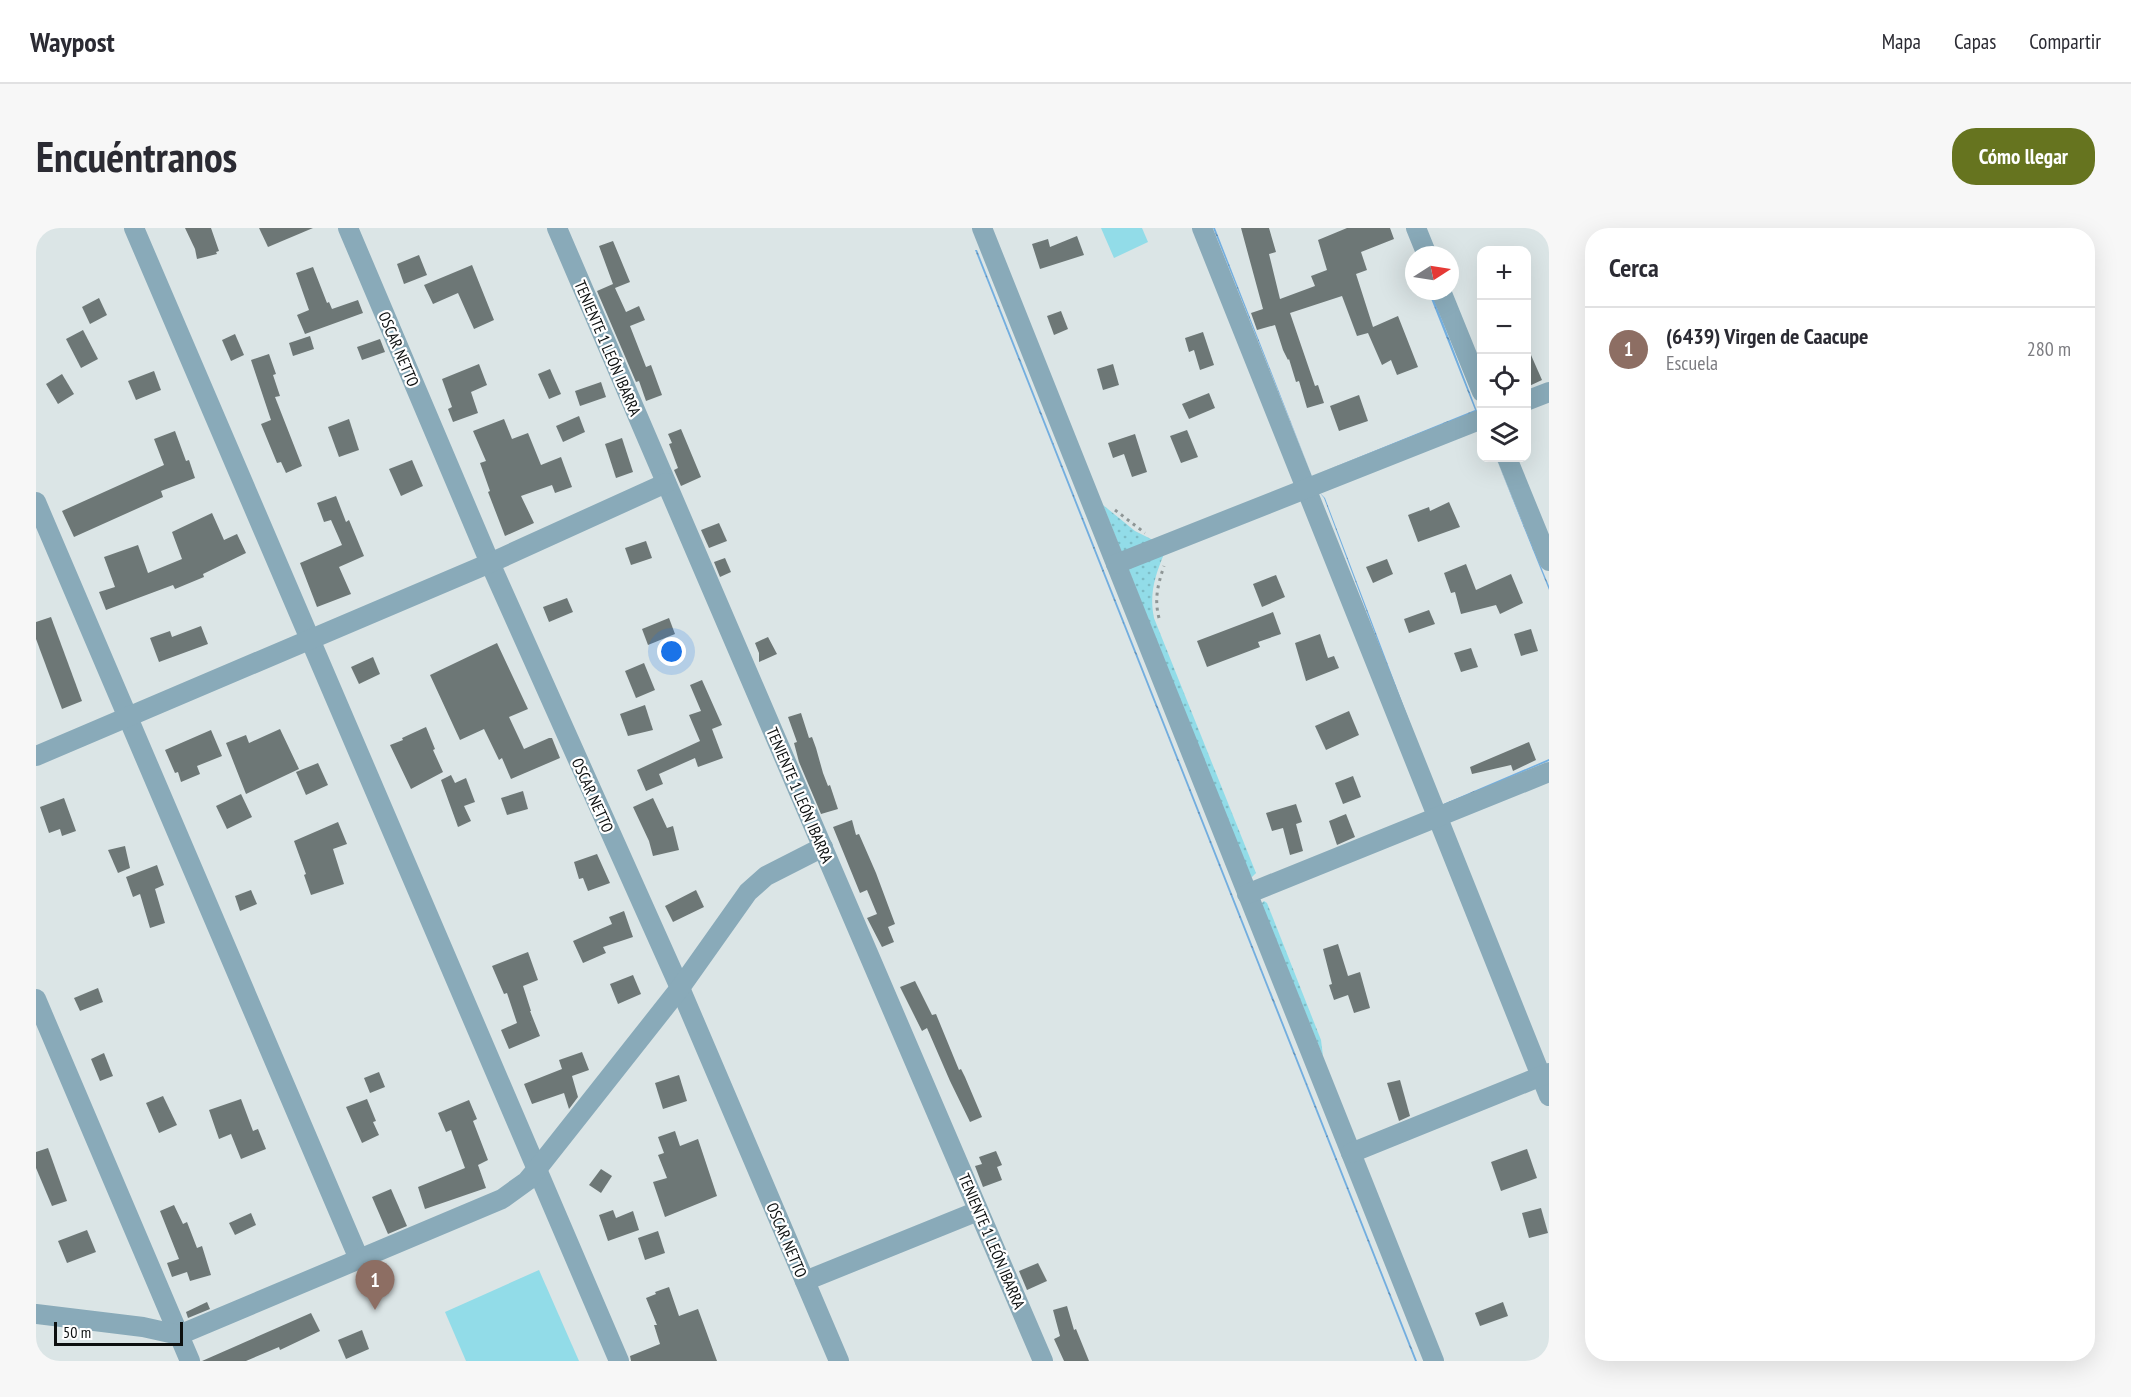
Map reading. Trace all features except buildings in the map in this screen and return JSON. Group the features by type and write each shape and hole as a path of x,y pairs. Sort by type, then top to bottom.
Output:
{"street":[{"path":"134,228 619,1361"},
{"name":"OSCAR NETTO","path":"348,228 490,563 680,988 838,1361"},
{"name":"TENIENTE 1 LEÓN IBARRA","path":"557,228 1043,1361"},
{"path":"982,228 1434,1361"},
{"path":"1202,228 1438,817 1545,1074 1549,1096"},
{"path":"1416,228 1423,246"},
{"path":"1445,300 1477,381"},
{"path":"1531,399 1549,392"},
{"path":"1116,564 1477,420"},
{"path":"1510,462 1549,561"},
{"path":"36,756 490,563 666,483"},
{"path":"36,502 358,1260"},
{"path":"1247,894 1549,772"},
{"path":"36,1314 179,1335 502,1199 527,1181 537,1169 680,988 747,892 765,876 822,847"},
{"path":"36,999 190,1361"},
{"path":"1351,1153 1545,1074"},
{"path":"805,1281 978,1211"}],"path":[{"path":"1115,510 1128,522 1149,535"},
{"path":"1160,622 1156,602 1159,581 1169,557 1184,538"}],"shaded area":[{"path":"1101,228 1142,228 1148,242 1114,258"},
{"path":"1103,505 1135,531 1153,540 1164,554 1154,585 1152,601 1154,618 1256,873 1252,877 1250,876"},
{"path":"1264,901 1267,903 1321,1040 1323,1056 1261,904"},
{"path":"539,1270 579,1361 466,1361 445,1312"}],"water":[{"path":"1213,228 1215,228 1312,476"},
{"path":"975,250 977,250 1417,1361 1415,1361"},
{"path":"1432,300 1434,300 1477,411 1317,474 1475,410"},
{"path":"1498,462 1549,586 1549,590"},
{"path":"1319,492 1325,498 1441,805 1549,759 1549,761 1440,807 1324,498"}],"place":[{"name":"(6439) Virgen de Caacupe","path":"375,1310"}]}
